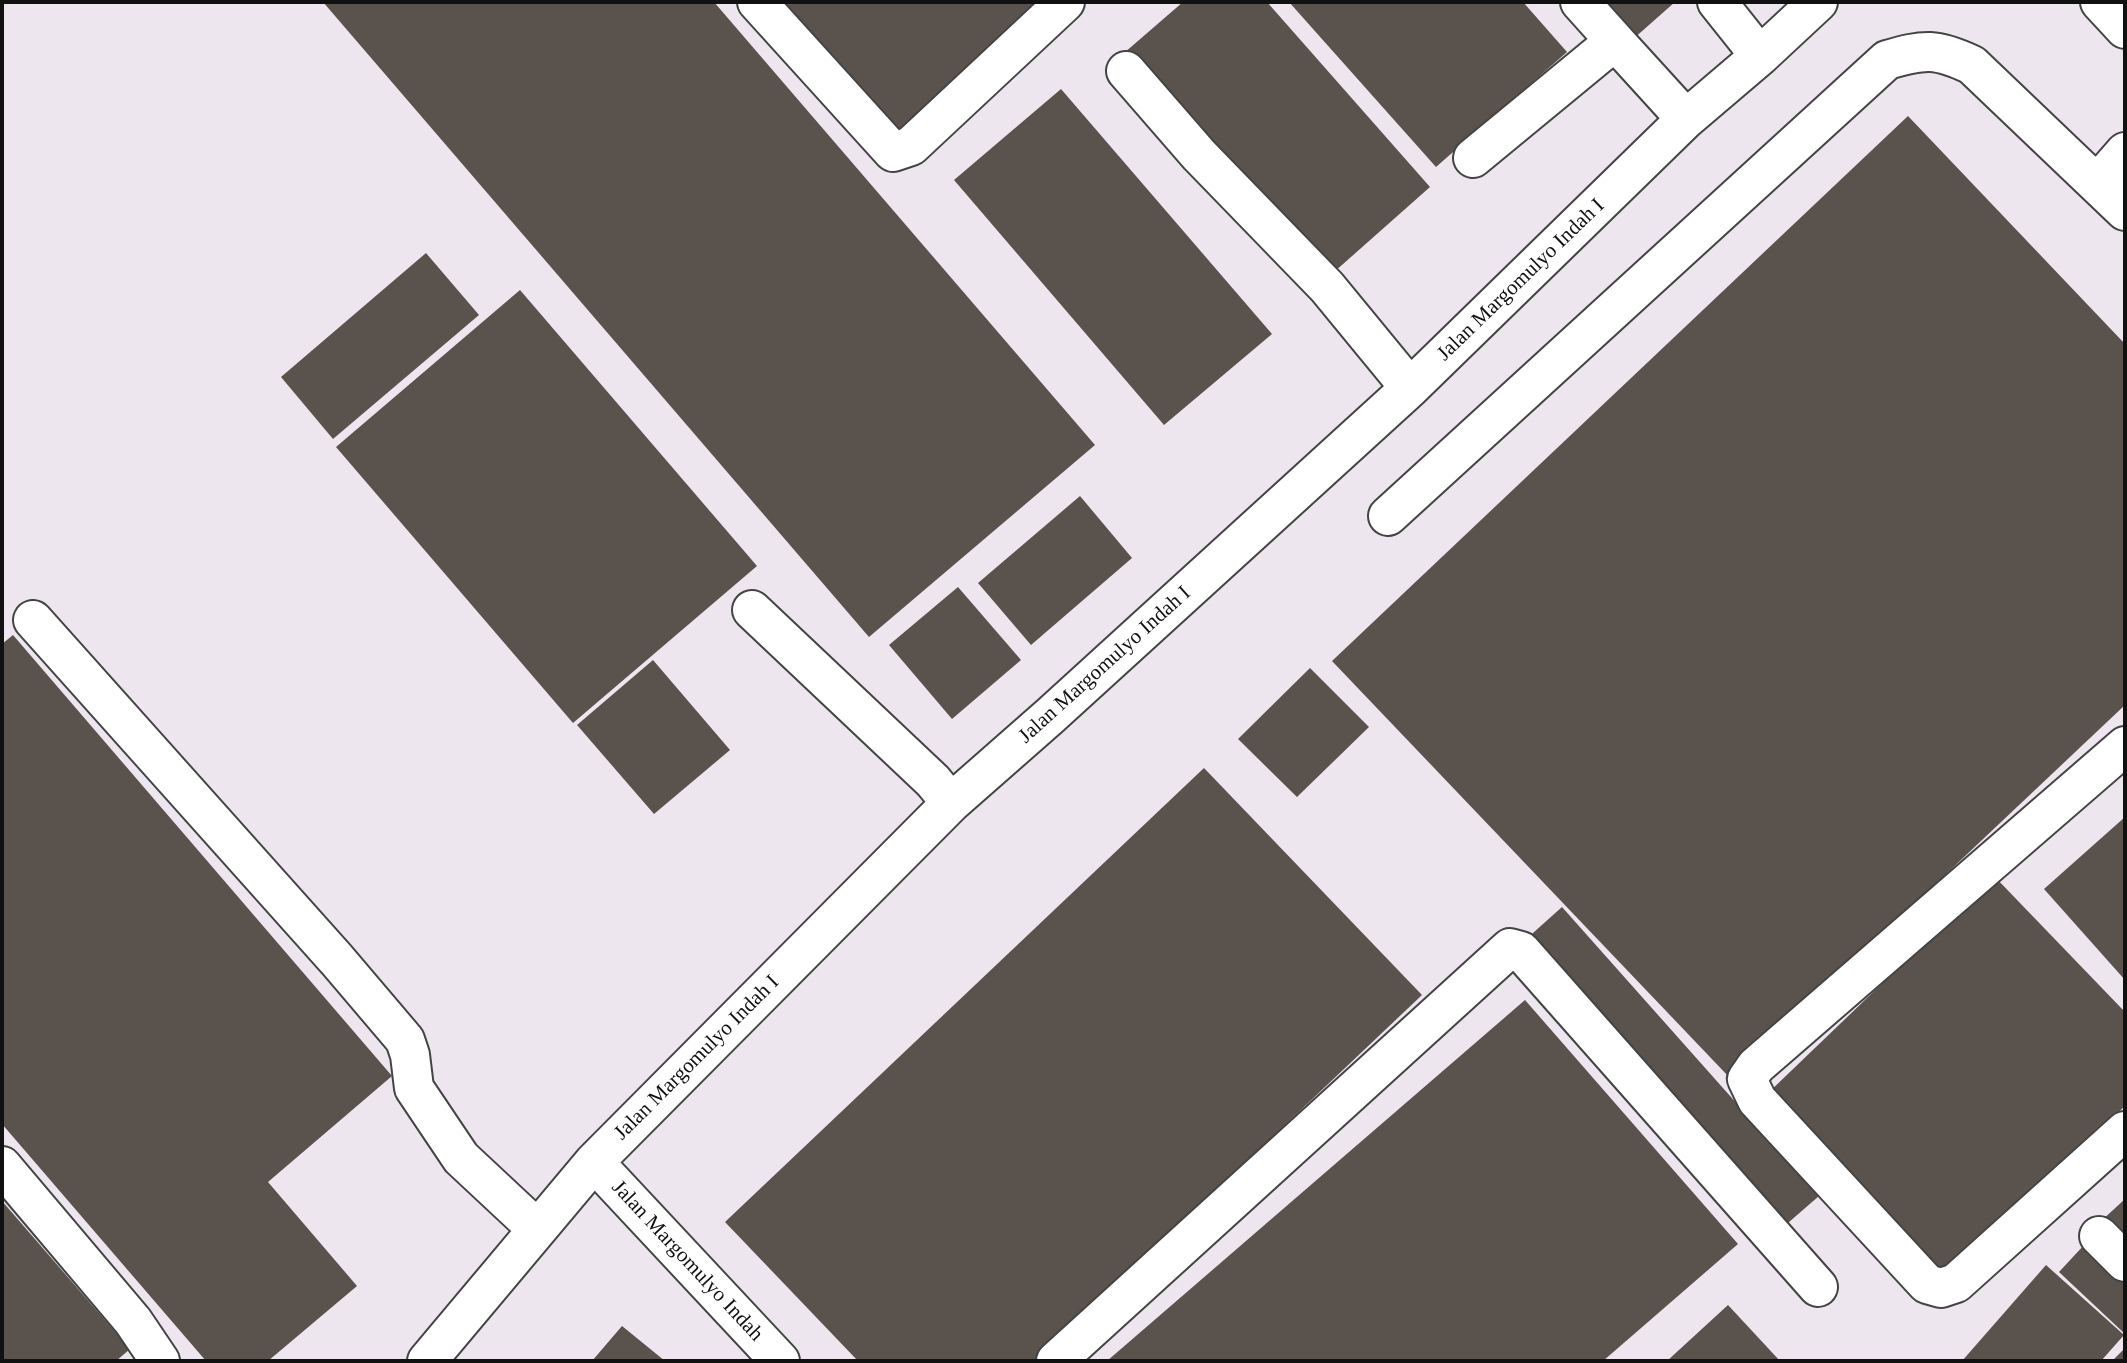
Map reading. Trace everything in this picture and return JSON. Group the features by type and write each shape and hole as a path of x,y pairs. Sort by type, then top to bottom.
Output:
{"street":[{"path":"757,2 893,152 911,146 1065,2"},
{"path":"1580,2 1686,119"},
{"path":"1717,2 1760,56"},
{"name":"Jalan Margomulyo Indah I","path":"427,1361 594,1162 951,803 1410,388 1686,119 1818,2"},
{"path":"2100,2 2125,29"},
{"path":"1473,158 1615,41"},
{"path":"1388,516 1887,60 1917,51 1945,52 1972,65 2125,211"},
{"path":"1126,71 1199,155 1327,288 1410,388"},
{"path":"2097,184 2125,152"},
{"path":"752,610 898,747 951,803"},
{"path":"33,620 337,960 405,1040 410,1055 414,1088 461,1158 537,1229"},
{"path":"2125,746 1756,1066 1747,1079 1757,1100 1927,1284 1941,1288 1956,1283 2125,1131"},
{"path":"1056,1361 1510,948 1521,951 1818,1287"},
{"name":"Jalan Margomulyo Indah","path":"594,1162 780,1361"},
{"path":"2,1166 133,1321 160,1361"}],"shaded area":[{"path":"2,2 2125,2 2125,1361 2,1361"}],"building":[{"path":"323,2 714,2 1095,445 869,637"},
{"path":"782,2 1045,2 897,132"},
{"path":"1183,2 1267,2 1430,187 1325,280 1124,53"},
{"path":"1289,2 1523,2 1567,52 1436,167"},
{"path":"1599,2 1675,2 1632,40"},
{"path":"1061,89 1272,334 1164,425 954,180"},
{"path":"1908,116 2125,344 2125,705 1730,1078 1332,661"},
{"path":"426,253 479,315 333,439 281,377"},
{"path":"520,290 757,566 573,723 336,447"},
{"path":"1080,496 1132,558 1031,645 978,583"},
{"path":"958,587 1021,660 952,719 889,645"},
{"path":"13,635 392,1076 268,1182 357,1286 268,1361 206,1361 2,1124 2,644"},
{"path":"653,660 730,750 654,814 577,725"},
{"path":"1310,668 1369,727 1297,797 1238,739"},
{"path":"1204,768 1422,995 1036,1361 858,1361 725,1222"},
{"path":"2125,817 2125,980 2044,889"},
{"path":"1994,876 2125,1012 2125,1106 1943,1280 1766,1095"},
{"path":"1562,907 1819,1196 1781,1229 1524,941"},
{"path":"1525,1000 1738,1244 1603,1361 1107,1361"},
{"path":"2125,1199 2125,1250 2100,1222"},
{"path":"2,1201 130,1349 116,1361 2,1361"},
{"path":"2085,1244 2125,1281 2125,1334 2059,1272"},
{"path":"2046,1265 2124,1335 2101,1361 1962,1361"},
{"path":"1728,1305 1780,1361 1667,1361"},
{"path":"622,1326 665,1361 592,1361"},
{"path":"2125,1348 2125,1361 2112,1361"}]}
